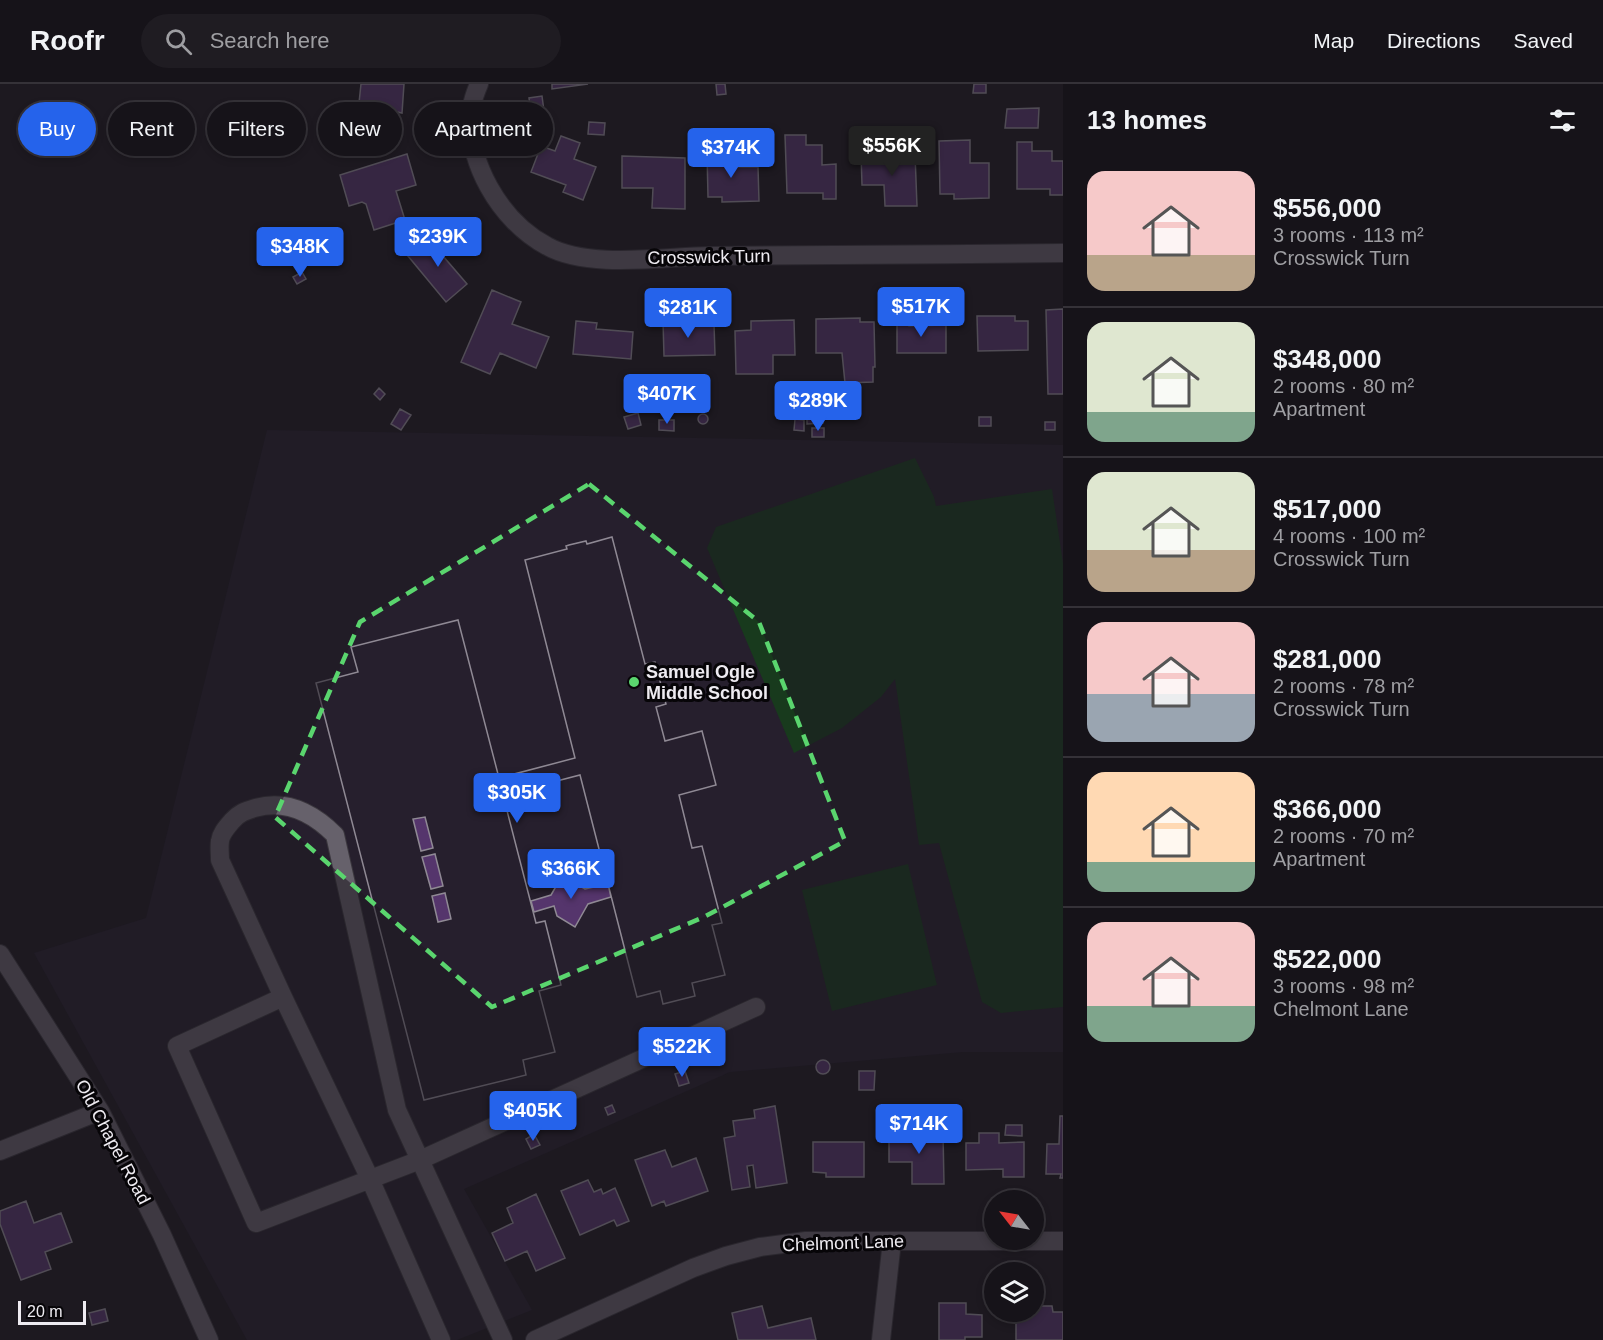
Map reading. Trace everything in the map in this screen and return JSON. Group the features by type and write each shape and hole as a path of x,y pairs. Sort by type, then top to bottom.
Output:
{"street":[{"name":"Crosswick Turn","path":"478,84 472,106 472,129 475,153 488,185 508,214 525,230 548,247 581,257 616,260 698,256 1063,253"},
{"path":"441,1340 370,1179 220,860 220,840 225,829 238,814 265,805 295,808 323,823 335,835 398,1110 503,1340"},
{"name":"Old Chapel Road","path":"0,954 100,1111 162,1235 209,1340"},
{"path":"283,997 177,1046 256,1223 420,1160 756,1007"},
{"path":"0,1151 100,1111"},
{"name":"Chelmont Lane","path":"534,1340 693,1268 760,1247 806,1241 1063,1241"},
{"path":"881,1340 892,1241"}],"highlighted area":[{"path":"589,484 759,622 845,841 704,917 492,1007 275,817 360,622"}],"shaded area":[{"name":"Samuel Ogle Middle School","path":"267,430 1063,445 1063,1052 963,1052 730,1072 464,1189 532,1310 457,1340 247,1340 34,953 146,918"}],"green space":[{"path":"915,458 936,506 1052,489 1063,563 1063,1007 1001,1013 982,1002 939,843 919,845 895,679 881,697 842,728 794,753 707,548 716,527"},
{"path":"908,864 937,985 832,1011 802,890"}],"building":[{"path":"361,84 404,84 402,113 402,102 359,102"},
{"path":"552,84 588,84 552,89"},
{"path":"716,84 725,84 726,94 717,95"},
{"path":"974,84 986,84 986,93 973,93"},
{"path":"542,96 543,102 530,102 529,98"},
{"path":"1039,108 1038,128 1005,128 1007,109"},
{"path":"589,122 605,123 604,135 588,134"},
{"path":"785,135 806,135 806,145 822,145 822,165 836,164 836,199 823,199 823,193 787,193"},
{"path":"561,136 580,143 574,159 596,167 583,200 563,192 566,185 531,172 537,156 553,156 553,150 555,151"},
{"path":"970,140 970,163 989,163 989,198 954,199 954,194 940,194 939,141"},
{"path":"1017,142 1032,142 1032,151 1052,151 1052,161 1063,161 1063,195 1050,195 1050,189 1017,189"},
{"path":"732,151 733,167 758,167 759,201 722,202 722,197 708,197 707,152"},
{"path":"861,153 915,154 917,206 885,206 884,185 862,185"},
{"path":"407,154 416,185 396,191 405,220 374,230 366,204 362,202 349,206 340,175"},
{"path":"622,156 685,158 685,209 652,208 653,188 622,188"},
{"path":"434,234 449,251 443,256 467,284 446,302 408,256"},
{"path":"323,252 337,255 335,265 321,262"},
{"path":"302,272 306,279 297,284 293,277"},
{"path":"492,290 521,302 512,324 549,337 536,368 500,353 490,374 461,362"},
{"path":"1063,309 1063,394 1048,394 1046,310"},
{"path":"977,316 1015,316 1015,321 1028,321 1028,350 978,351"},
{"path":"860,318 860,322 874,322 873,382 845,383 842,353 816,353 816,319"},
{"path":"897,319 909,319 909,326 946,325 946,353 897,353"},
{"path":"700,320 700,325 714,324 715,355 664,356 663,321"},
{"path":"794,320 795,355 773,355 773,374 736,374 735,331 751,330 751,321"},
{"path":"576,321 597,323 596,329 633,332 631,359 573,354"},
{"path":"379,388 385,394 380,400 374,394"},
{"path":"822,402 823,423 807,424 807,403"},
{"path":"400,409 411,415 401,430 391,424"},
{"path":"638,413 641,425 628,429 624,417"},
{"path":"703,414 707,415 707,423 703,424 699,423 698,419 699,415"},
{"path":"979,417 991,417 991,426 979,426"},
{"path":"795,419 804,420 804,431 794,430"},
{"path":"659,420 674,420 674,431 659,430"},
{"path":"1045,422 1055,422 1055,430 1045,430"},
{"path":"812,428 824,428 824,437 812,437"},
{"path":"612,537 645,664 655,662 666,704 656,707 665,741 702,731 716,785 679,795 692,848 702,846 722,923 712,925 725,975 692,983 695,996 663,1004 660,991 637,997 580,775 503,795 536,923 545,921 561,985 539,991 555,1052 523,1060 526,1075 424,1100 316,683 358,672 351,647 458,620 499,778 575,758 525,560 567,549 566,546 569,545 586,541 587,544","holes":["425,817 433,848 421,851 413,819","435,854 443,886 431,889 422,857","445,893 451,919 438,922 432,896"]},
{"path":"612,537 645,664 655,662 666,704 656,707 665,741 702,731 716,785 679,795 692,848 702,846 722,923 712,925 725,975 692,983 695,996 663,1004 660,991 637,997 580,775 503,795 536,923 545,921 561,985 539,991 555,1052 523,1060 526,1075 424,1100 316,683 358,672 351,647 458,620 499,778 575,758 525,560 567,549 566,546 569,545 586,541 587,544"},
{"path":"562,876 585,889 608,884 611,897 588,904 575,927 557,916 554,906 534,912 531,901 551,895"},
{"path":"823,1060 828,1062 830,1067 828,1072 823,1074 818,1072 816,1067 818,1062"},
{"path":"685,1071 689,1083 679,1086 675,1074"},
{"path":"859,1071 875,1071 874,1090 859,1090"},
{"path":"612,1105 615,1112 608,1115 605,1108"},
{"path":"775,1106 787,1183 756,1188 753,1165 747,1166 750,1187 732,1190 724,1138 735,1136 733,1121 755,1118 754,1110"},
{"path":"1060,1116 1063,1116 1063,1178 1060,1178 1061,1174 1046,1174 1047,1144 1059,1144"},
{"path":"1006,1125 1022,1125 1022,1136 1005,1135"},
{"path":"889,1131 943,1133 944,1184 912,1184 912,1162 889,1162"},
{"path":"979,1133 999,1133 999,1143 1024,1142 1024,1177 1003,1177 1003,1169 966,1170 966,1143 979,1143"},
{"path":"534,1134 540,1145 531,1149 526,1139"},
{"path":"813,1142 864,1142 864,1177 826,1177 826,1173 813,1172"},
{"path":"665,1150 672,1167 696,1158 708,1191 666,1206 664,1201 652,1206 635,1160"},
{"path":"588,1180 594,1192 601,1189 603,1194 615,1188 629,1221 617,1226 614,1220 580,1235 561,1191"},
{"path":"536,1194 565,1258 536,1271 527,1251 505,1261 492,1233 513,1223 507,1208"},
{"path":"26,1201 34,1223 61,1213 72,1242 45,1252 51,1269 21,1280 0,1224 0,1211"},
{"path":"939,1303 966,1303 966,1314 982,1315 982,1337 965,1337 965,1340 939,1340"},
{"path":"762,1306 768,1328 811,1318 816,1340 738,1340 732,1313"},
{"path":"1044,1306 1052,1306 1053,1312 1063,1312 1063,1340 1016,1340 1016,1322 1044,1322"},
{"path":"105,1309 108,1321 92,1325 89,1313"}],"place":[{"name":"Samuel Ogle Middle School","path":"634,682"}]}
